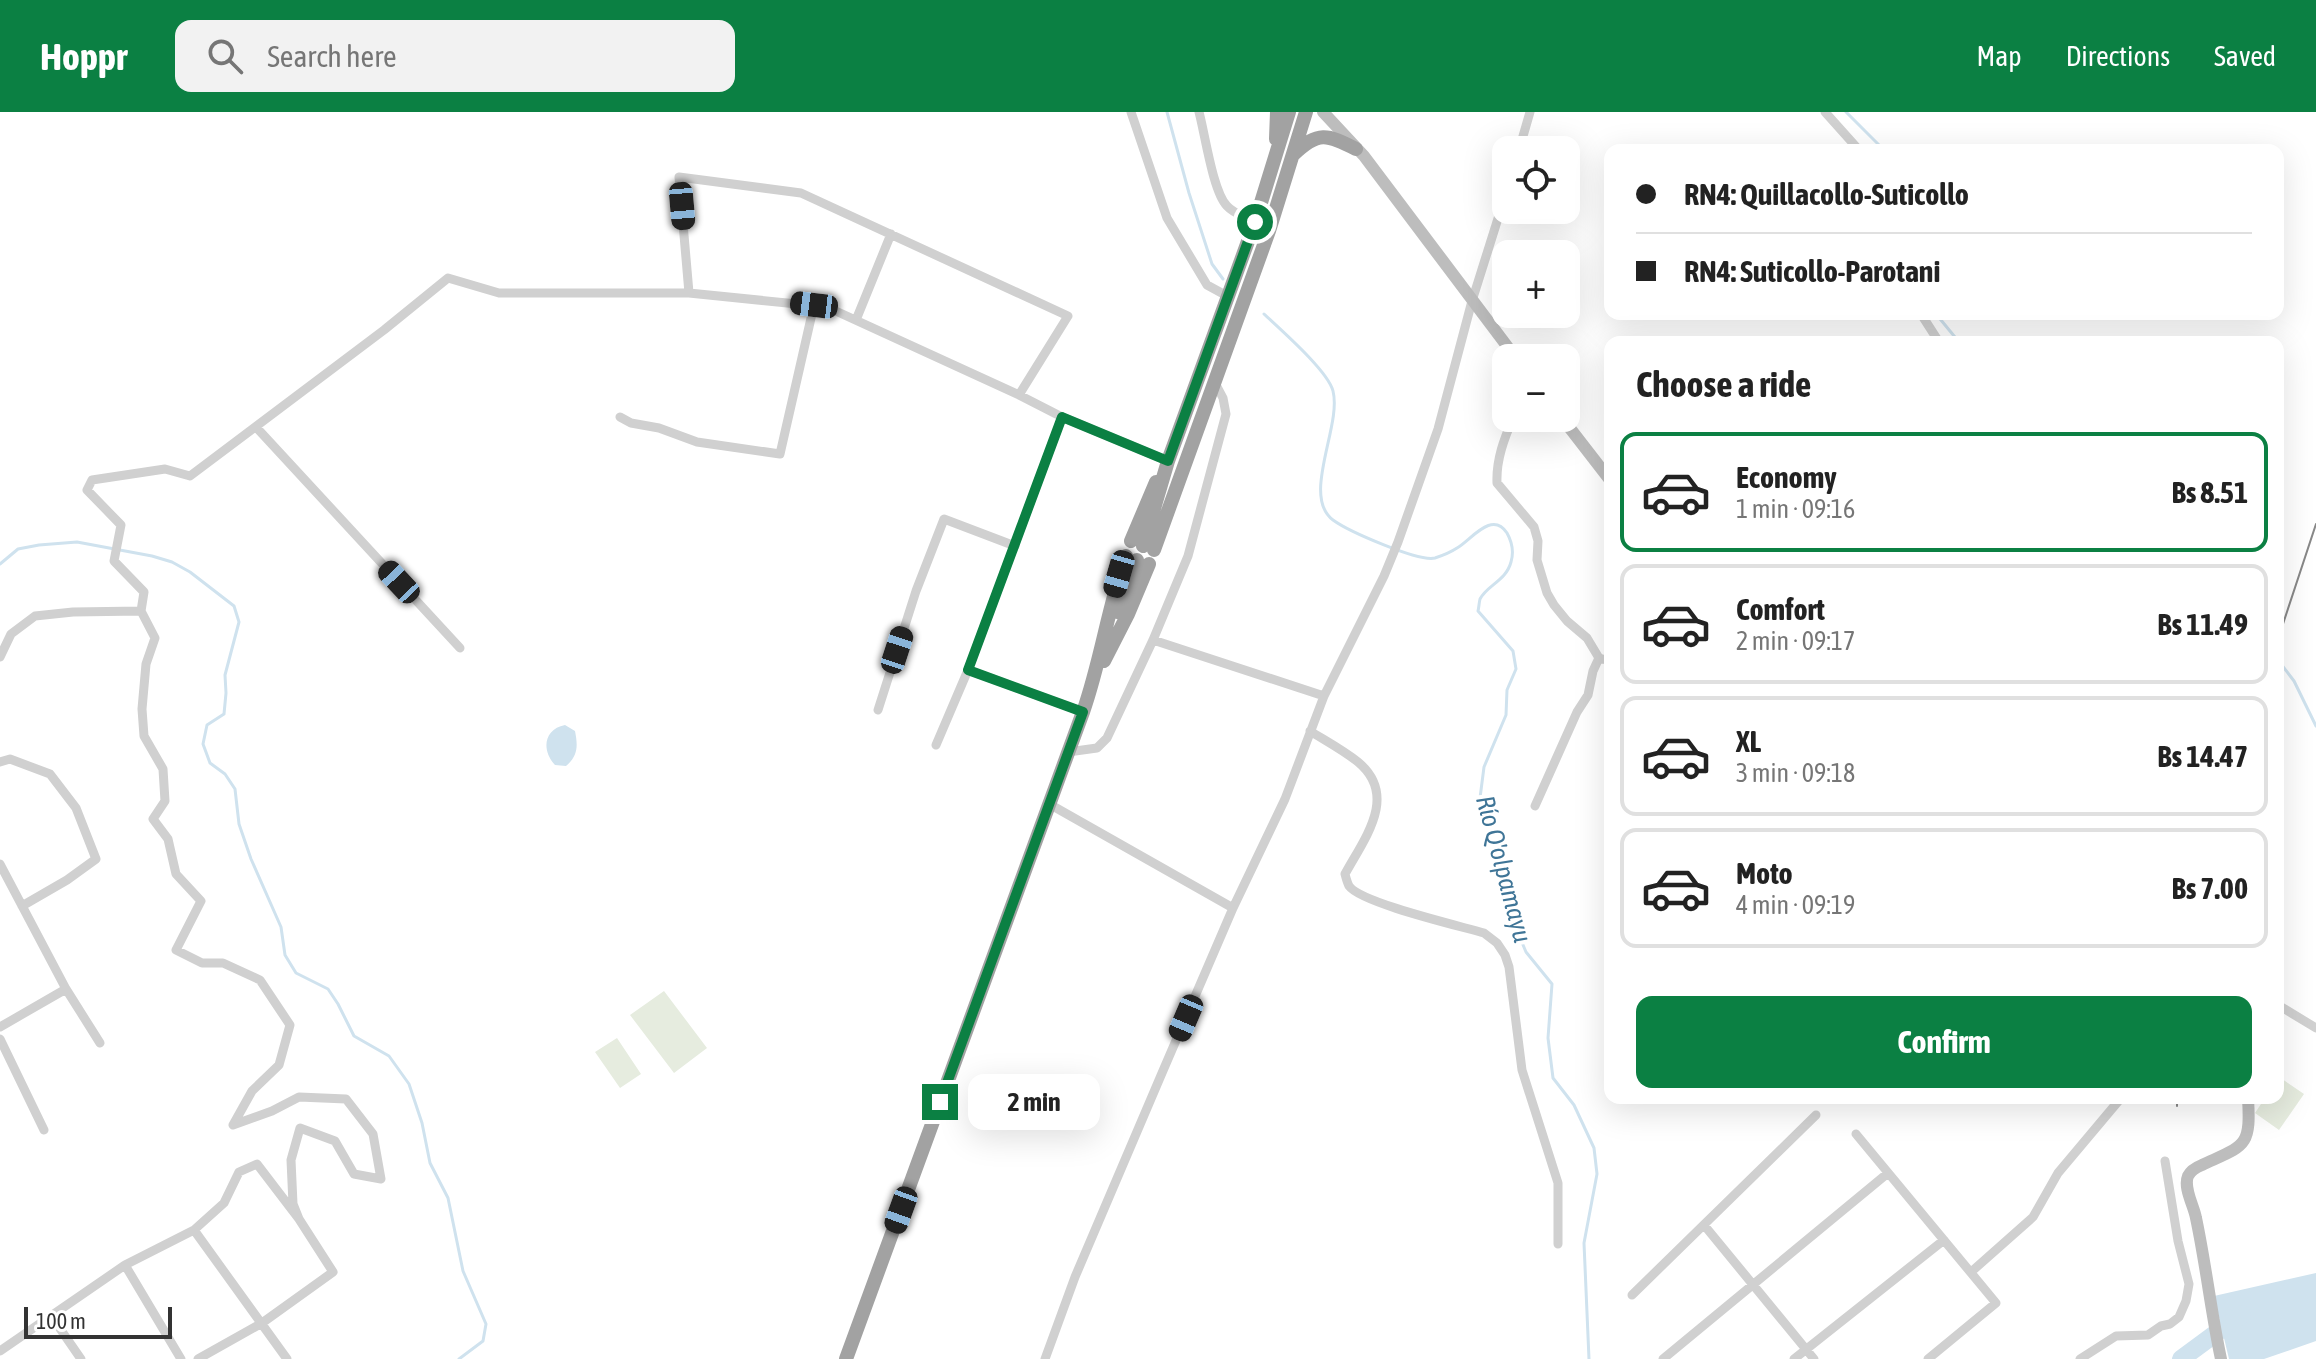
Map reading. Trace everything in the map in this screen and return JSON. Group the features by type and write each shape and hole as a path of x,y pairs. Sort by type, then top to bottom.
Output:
{"highway":[{"path":"1274,163 1277,112"},
{"path":"1093,683 1128,614 1140,553 1168,461 1229,297 1289,112"},
{"path":"846,1359 1051,805 1102,651 1140,553 1214,381 1269,231 1306,112"},
{"path":"1293,155 1316,137 1337,139 1356,149"}],"main road":[{"path":"1323,112 1356,149 1505,344"},
{"path":"1573,432 1604,472"},
{"path":"2221,1359 2187,1177 2195,1168 2238,1148 2246,1140 2249,1132 2248,1104"}],"street":[{"path":"1131,112 1167,218 1207,285 1229,297"},
{"path":"1199,112 1215,181 1225,205 1255,222"},
{"path":"1523,136 1530,112"},
{"path":"1825,112 1854,144"},
{"path":"689,293 679,177 801,193 1068,316 1019,395"},
{"path":"1045,1359 1075,1277 1233,908 1285,799 1324,696 1398,542 1438,429 1496,224"},
{"path":"856,320 891,234"},
{"path":"299,1219 293,1204 291,1160 300,1128 335,1141 354,1174 381,1179 373,1134 346,1099 299,1097 233,1125 252,1091 279,1065 290,1025 260,980 223,963 202,963 176,950 201,901 176,874 168,839 153,819 165,801 163,769 144,736 142,709 146,664 155,638 141,611 144,592 114,561 121,525 87,490 92,480 165,469 190,476 448,278 499,293 689,293 827,307 1062,417 1168,461"},
{"path":"620,417 697,442 780,454 814,305"},
{"path":"1068,752 1097,748 1107,738 1188,556 1226,414 1223,398 1214,381"},
{"path":"936,745 968,670 1062,417"},
{"path":"256,427 460,648"},
{"path":"1507,432 1496,474 1497,483 1534,527 1538,541 1537,560 1554,605 1604,658"},
{"path":"878,710 916,591 944,519 1015,546"},
{"path":"0,657 11,634 35,616 141,611"},
{"path":"1153,640 1324,696"},
{"path":"1535,806 1577,712 1588,695 1593,671 1604,660"},
{"path":"968,670 1083,712"},
{"path":"1310,731 1359,763 1371,777 1376,790 1378,803 1375,816 1345,874 1349,886 1382,903 1484,933 1497,943 1505,955 1512,984 1522,1070 1558,1183 1558,1244"},
{"path":"0,762 10,759 50,774 76,808 96,859 22,906"},
{"path":"1051,805 1233,908"},
{"path":"0,864 66,989 100,1043"},
{"path":"0,893 12,887"},
{"path":"0,1027 66,989"},
{"path":"2284,1009 2316,1028"},
{"path":"0,1039 44,1130"},
{"path":"1971,1272 2033,1217 2058,1173 2116,1104"},
{"path":"1632,1295 1816,1115"},
{"path":"1856,1134 1996,1303 1928,1359"},
{"path":"2080,1359 2116,1336 2148,1335 2170,1324 2179,1317 2186,1301 2189,1284 2178,1241 2165,1161"},
{"path":"0,1351 125,1265 194,1230 224,1203 239,1172 257,1164 299,1219 333,1272 262,1323 198,1359"},
{"path":"1663,1359 1888,1173"},
{"path":"1704,1225 1814,1359"},
{"path":"194,1230 287,1359"},
{"path":"1794,1359 1944,1240"},
{"path":"125,1265 181,1359"},
{"path":"52,1317 81,1359"}],"shaded area":[{"path":"664,991 707,1048 674,1073 630,1015"},
{"path":"617,1038 641,1074 620,1088 595,1052"},
{"path":"2284,1080 2304,1094 2279,1130 2255,1113 2261,1104 2284,1104"}],"water":[{"path":"565,725 575,731 576,750 566,766 555,765 546,747 547,741 553,731"},
{"path":"2316,1273 2316,1341 2264,1359 2229,1359 2214,1296"}],"waterway":[{"name":"Río Q'olpamayu","path":"1167,112 1212,264 1223,279"},
{"path":"1846,112 1878,144"},
{"name":"Río Q'olpamayu","path":"1264,314 1313,362 1333,391 1332,423 1321,478 1324,509 1333,520 1383,545 1426,558 1452,551 1488,526 1501,527 1510,540 1512,555 1509,568 1483,594 1478,611 1513,651 1516,669 1507,690 1506,715 1484,767 1480,798 1492,840 1513,891 1518,933 1526,952 1552,984 1548,1038 1553,1078 1574,1105 1594,1148 1597,1174 1584,1243 1589,1359"},
{"path":"1941,320 1954,336"},
{"path":"0,564 18,549 77,542 172,562 234,606 239,622 225,675 224,714 207,725 203,744 210,763 225,774 235,789 239,824 281,927 285,955 296,973 328,989 354,1036 389,1056 409,1084 422,1123 430,1163 448,1198 463,1271 486,1324 483,1341 459,1359"},
{"path":"2284,668 2294,681 2316,726"},
{"path":"2181,1359 2242,1314"}],"tram line":[{"path":"2284,621 2316,524"}],"route":[{"path":"940,1102 1083,712 968,670 1062,417 1168,461 1255,222"}]}
